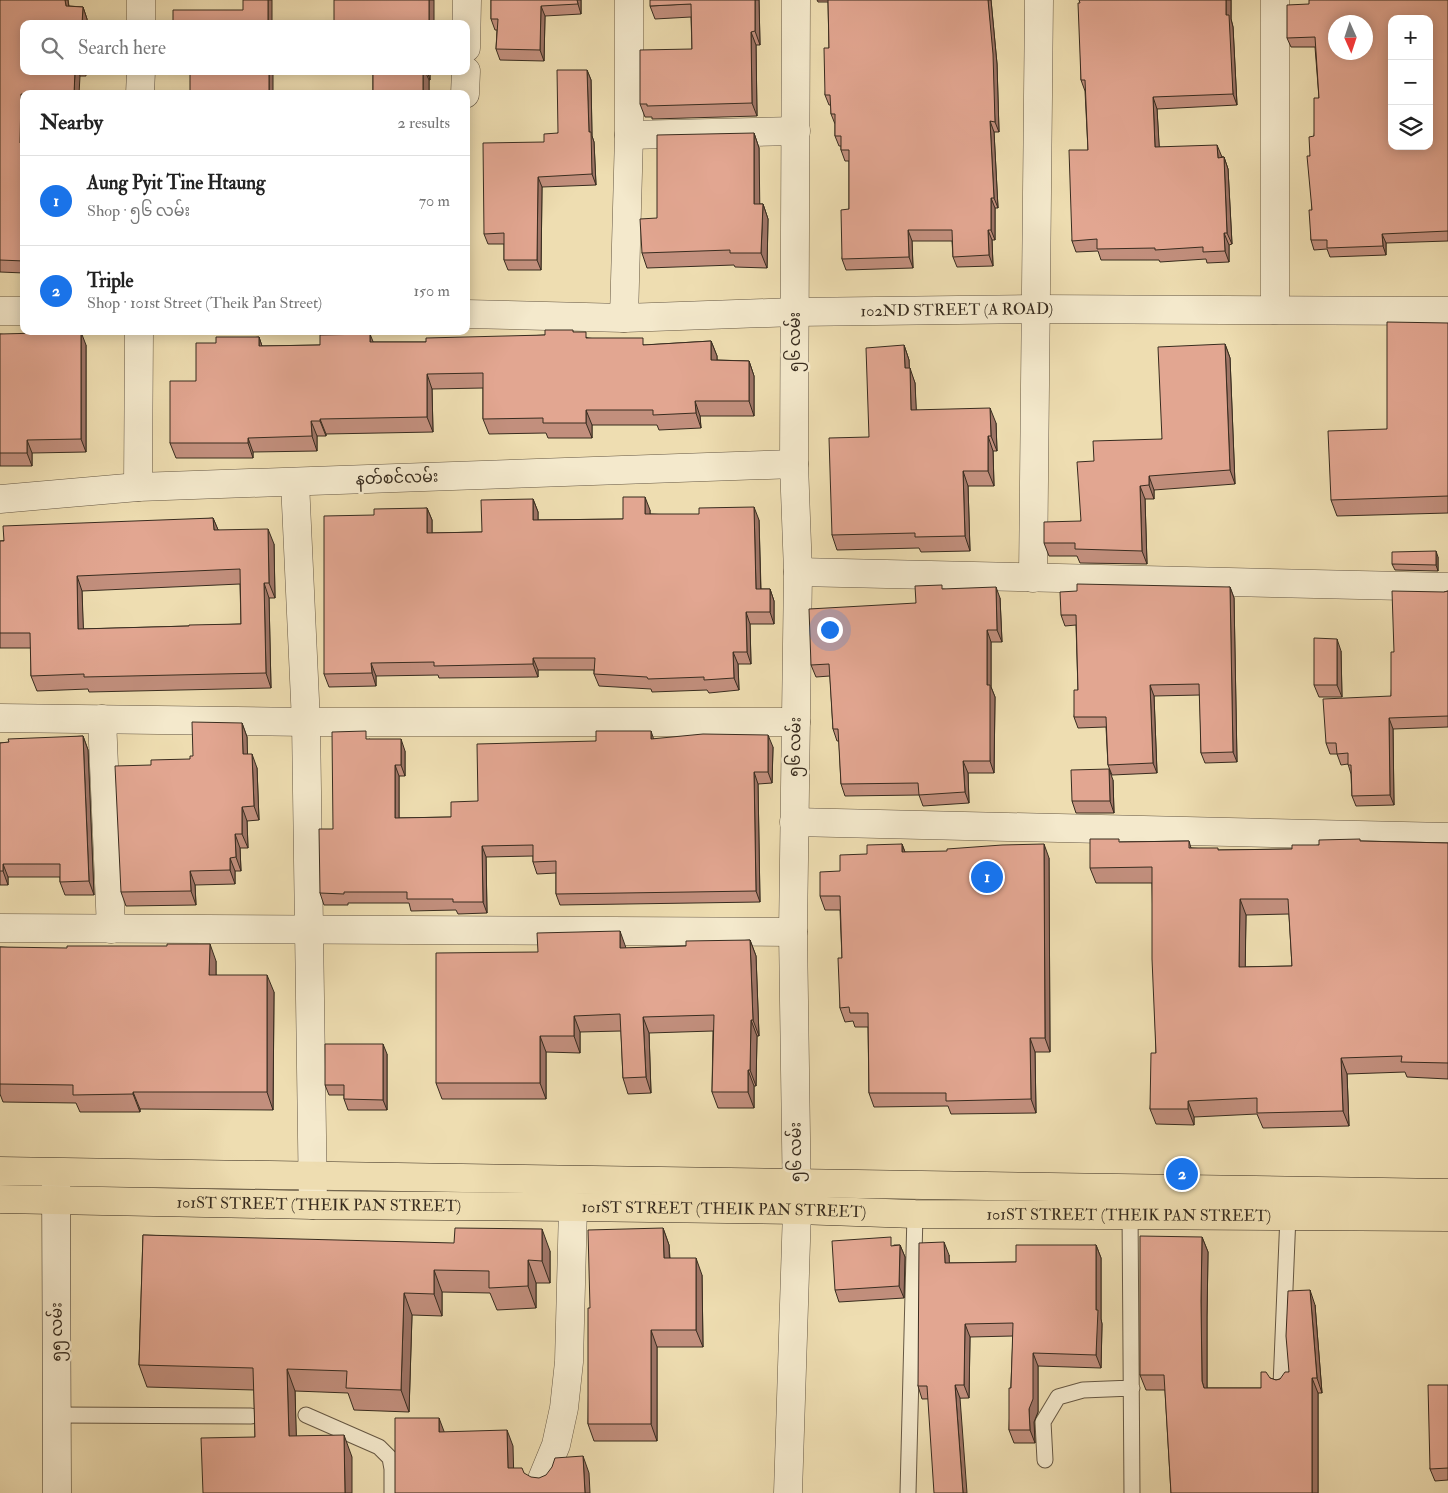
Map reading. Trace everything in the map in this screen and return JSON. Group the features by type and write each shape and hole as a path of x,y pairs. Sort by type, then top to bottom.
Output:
{"main road":[{"name":"101ST STREET (THEIK PAN STREET)","path":"0,1171 797,1183 1131,1202 1288,1215 1448,1217"},
{"name":"101ST STREET (THEIK PAN STREET)","path":"0,1199 313,1205 797,1210 915,1214 1131,1202 1448,1193"}],"street":[{"path":"141,0 141,20"},
{"path":"467,20 468,0"},
{"path":"624,318 629,135 629,0"},
{"name":"၅၆ လမ်း","path":"788,1493 797,1210 793,932 798,572 794,464 796,0"},
{"path":"1033,578 1039,0"},
{"path":"1275,0 1275,310"},
{"path":"140,75 140,90"},
{"path":"465,90 466,75"},
{"path":"629,135 796,131"},
{"name":"102ND STREET (A ROAD)","path":"470,314 624,318 796,312 1035,309 1448,311"},
{"path":"0,311 20,311"},
{"path":"138,487 139,335"},
{"name":"နတ်စင်လမ်း","path":"0,499 138,487 794,464"},
{"path":"295,482 306,722 313,1205"},
{"path":"798,572 1448,587"},
{"path":"0,718 306,722 796,722"},
{"path":"102,719 111,929"},
{"path":"794,822 1448,838"},
{"path":"0,928 793,932"},
{"name":"၅၅ လမ်း","path":"56,1172 57,1493"},
{"path":"542,1479 556,1445 564,1408 569,1362 573,1207"}],"lane":[{"path":"1131,1202 1132,1493"},
{"path":"908,1493 915,1214"},
{"path":"1281,1386 1288,1215"},
{"path":"1045,1460 1043,1422 1058,1398 1083,1390 1132,1388"},
{"path":"58,1414 251,1416"},
{"path":"306,1415 379,1446 390,1458 392,1493"}],"building":[{"path":"0,0 65,0 66,6 83,7 82,20 20,20 20,75 75,75 74,90 20,90 20,261 0,260"},
{"path":"243,0 268,0 268,20 173,20 173,10 243,10"},
{"path":"334,0 429,0 429,20 334,20"},
{"path":"491,0 577,0 578,4 541,6 540,50 496,49 498,19 491,19"},
{"path":"650,0 755,0 755,31 751,32 752,103 647,106 647,104 640,104 640,50 692,49 691,4 650,6"},
{"path":"828,0 988,0 993,54 995,122 990,121 994,198 991,198 991,230 988,230 989,255 953,257 952,230 908,230 909,257 842,259 841,210 849,209 849,150 841,150 841,136 835,136 835,114 831,114 830,95 825,95 824,48 829,48"},
{"path":"1079,0 1226,0 1226,15 1229,15 1233,94 1153,97 1155,147 1217,145 1218,158 1224,157 1227,233 1224,233 1225,251 1203,252 1203,247 1155,250 1155,248 1097,249 1097,239 1072,241 1069,150 1088,150 1085,80 1081,80"},
{"path":"1309,0 1448,0 1448,231 1382,234 1383,246 1327,248 1327,240 1311,240 1309,210 1312,210 1307,156 1310,156 1309,137 1314,136 1314,98 1319,98 1315,37 1287,38 1287,5 1309,4"},
{"path":"557,70 587,70 592,174 538,177 537,260 504,260 504,233 484,234 483,143 544,142 544,134 558,133"},
{"path":"190,75 269,75 269,90 190,90"},
{"path":"373,75 423,75 423,90 373,90"},
{"path":"754,133 754,204 763,204 761,253 730,253 730,250 642,253 640,219 657,218 657,135"},
{"path":"1387,322 1448,323 1448,496 1331,500 1328,431 1387,429"},
{"path":"545,330 573,330 573,332 586,332 586,338 643,338 643,345 711,341 711,360 749,361 749,401 695,401 696,413 653,415 653,410 586,410 586,423 543,423 543,418 483,419 483,373 427,374 427,417 320,419 320,421 311,421 312,436 248,438 248,443 170,443 170,381 196,381 196,343 216,343 216,337 259,337 259,346 320,345 320,335 370,335 370,342 426,342 426,338 545,335"},
{"path":"0,334 81,335 81,439 27,440 27,453 0,453"},
{"path":"1225,344 1230,470 1149,476 1149,485 1140,486 1142,551 1075,549 1075,543 1044,543 1044,522 1081,521 1077,462 1094,461 1093,441 1162,439 1158,347"},
{"path":"904,345 905,368 910,368 911,410 990,408 991,436 988,436 988,471 963,471 965,536 915,537 915,533 832,535 829,438 869,437 866,348"},
{"path":"623,497 645,497 645,514 699,514 699,508 754,507 756,589 770,589 770,612 746,612 747,652 733,652 734,678 704,680 704,677 648,679 647,677 594,674 595,658 533,658 533,664 434,666 434,662 371,663 372,673 324,674 324,516 374,515 374,509 427,508 427,533 482,532 481,500 533,499 533,520 623,519"},
{"path":"213,518 214,530 268,529 269,583 264,583 266,673 84,677 84,674 31,676 30,633 0,633 0,541 4,541 3,526","holes":["240,569 241,624 78,629 77,576"]},
{"path":"1436,551 1436,565 1392,564 1392,552"},
{"path":"1077,584 1230,587 1233,752 1201,753 1199,684 1150,685 1153,763 1108,765 1106,717 1074,717 1074,690 1078,690 1076,615 1061,615 1060,592 1077,591"},
{"path":"942,585 942,589 996,587 997,630 987,630 987,685 990,685 990,761 963,761 965,792 919,795 918,783 841,784 838,729 833,729 829,664 811,665 809,609 916,603 915,586"},
{"path":"1392,591 1448,591 1448,716 1389,718 1390,795 1352,796 1351,765 1348,765 1348,753 1337,754 1336,743 1326,743 1323,699 1391,696 1391,652 1394,652"},
{"path":"1314,638 1337,639 1337,685 1314,685"},
{"path":"192,722 242,723 243,754 252,754 254,806 242,807 242,834 235,834 236,857 230,858 230,870 190,871 191,891 121,892 115,766 151,765 151,760 190,759 190,756 193,756"},
{"path":"366,731 366,739 401,739 401,765 395,765 395,818 451,817 451,802 478,801 477,744 596,741 596,731 651,731 651,739 703,734 768,735 768,772 754,772 756,891 556,894 556,861 533,862 533,845 482,846 483,902 453,902 453,899 407,899 407,892 320,893 319,829 333,829 332,732"},
{"path":"83,736 89,881 60,882 60,864 3,864 3,871 0,871 0,743 9,742 8,739"},
{"path":"1109,769 1110,801 1072,801 1071,770"},
{"path":"1090,839 1119,839 1119,842 1189,841 1189,848 1218,848 1218,850 1292,849 1292,845 1319,845 1319,840 1360,839 1360,841 1448,843 1448,1063 1401,1062 1402,1056 1341,1058 1343,1111 1257,1113 1257,1098 1188,1101 1188,1109 1150,1109 1151,1053 1156,1053 1152,959 1152,867 1090,868","holes":["1240,899 1288,899 1292,966 1239,967"]},
{"path":"902,844 902,852 947,851 947,849 1002,845 1044,844 1045,1038 1030,1038 1031,1099 946,1101 946,1093 869,1093 868,1013 850,1013 849,1007 840,1008 838,958 842,958 840,896 820,896 820,872 840,871 840,855 867,854 867,845"},
{"path":"620,931 620,948 686,946 686,941 750,940 753,1020 751,1020 748,1092 712,1092 714,1015 643,1017 646,1077 623,1078 620,1014 574,1016 574,1036 540,1036 540,1083 436,1083 436,953 538,952 537,933"},
{"path":"167,944 210,944 209,975 267,975 267,1092 133,1092 133,1094 73,1095 73,1085 0,1084 0,947 67,948 67,946 167,946"},
{"path":"325,1044 383,1044 383,1100 344,1099 344,1085 325,1085"},
{"path":"455,1228 542,1229 542,1261 528,1260 528,1286 489,1288 489,1271 434,1270 434,1294 404,1293 401,1390 346,1388 347,1371 287,1369 289,1436 344,1435 345,1493 203,1493 201,1438 255,1437 253,1368 139,1365 143,1235 454,1243"},
{"path":"663,1228 664,1258 696,1258 696,1330 651,1330 651,1424 588,1424 588,1308 590,1308 588,1230"},
{"path":"1140,1236 1202,1237 1202,1381 1204,1388 1261,1388 1261,1372 1266,1372 1270,1378 1276,1380 1280,1379 1285,1372 1289,1372 1286,1336 1288,1291 1310,1290 1317,1378 1312,1378 1312,1493 1171,1493 1164,1375 1140,1375"},
{"path":"891,1237 891,1246 900,1245 899,1286 835,1290 832,1241"},
{"path":"944,1242 945,1263 1016,1262 1016,1245 1096,1245 1096,1310 1098,1310 1096,1355 1033,1353 1033,1399 1029,1409 1030,1430 1009,1430 1009,1388 1011,1388 1013,1323 965,1324 964,1385 955,1385 963,1493 934,1493 927,1386 918,1386 919,1243"},
{"path":"1428,1385 1448,1385 1448,1468 1430,1469"},
{"path":"395,1418 439,1418 439,1432 507,1430 508,1468 522,1468 524,1473 531,1477 539,1478 546,1475 552,1467 555,1458 583,1456 585,1493 395,1493"}],"place":[{"name":"Aung Pyit Tine Htaung","path":"987,877"},
{"name":"Triple","path":"1182,1174"}]}
